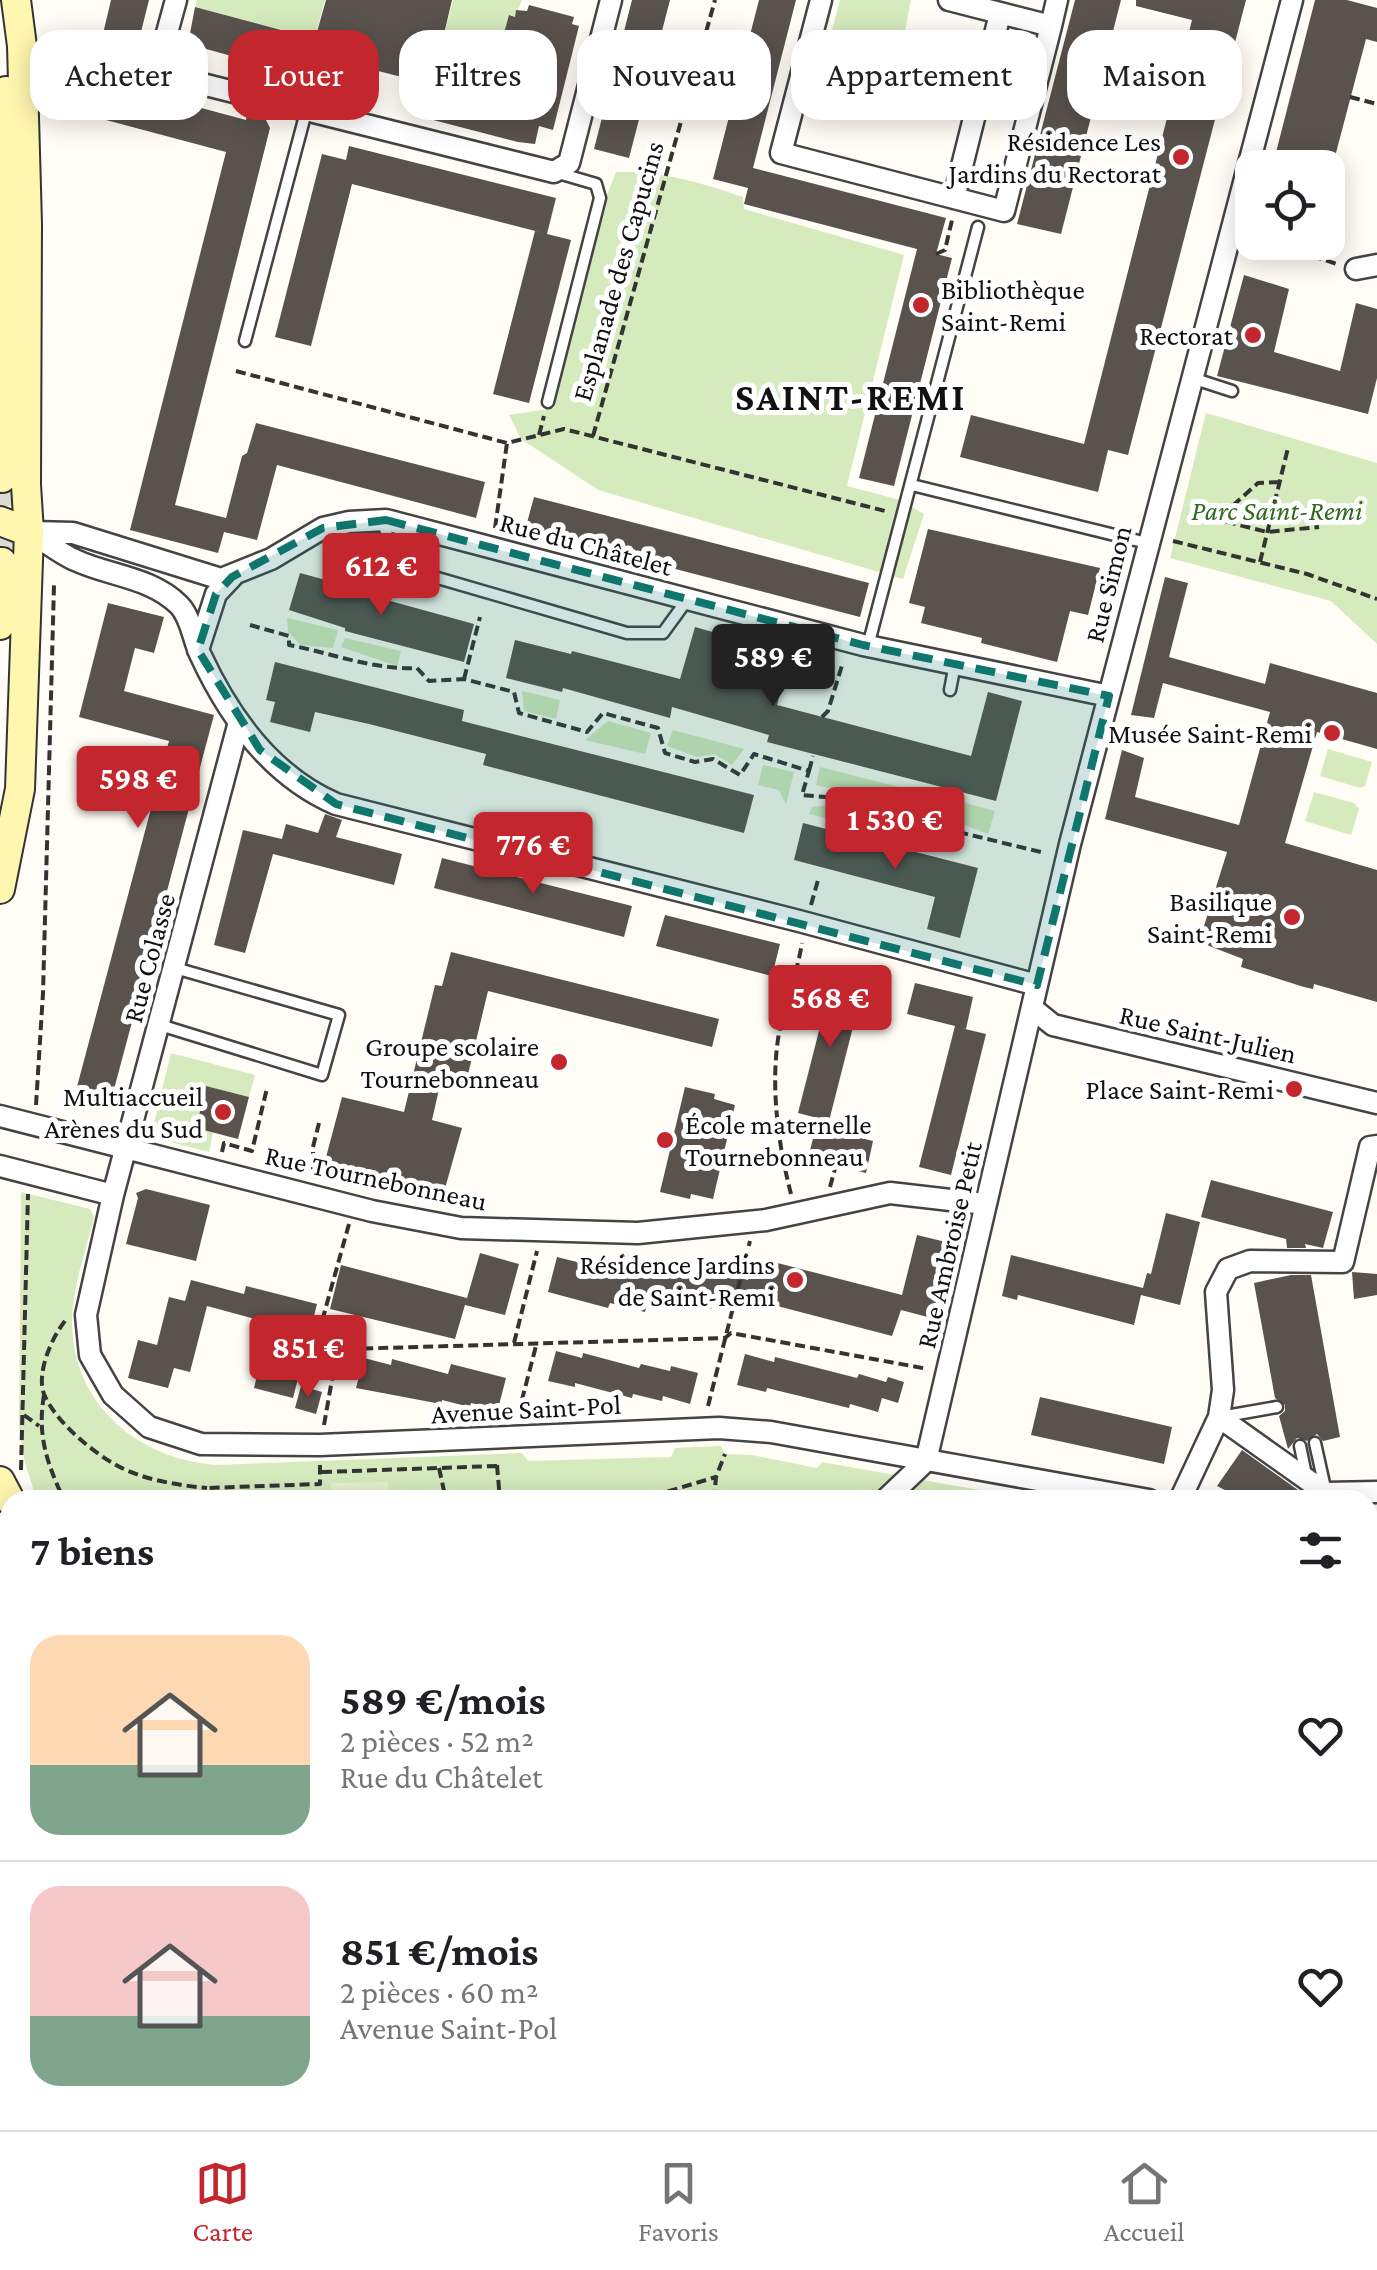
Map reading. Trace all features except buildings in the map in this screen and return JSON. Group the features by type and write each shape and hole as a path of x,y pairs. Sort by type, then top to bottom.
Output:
{"street":[{"path":"2,478 6,0"},
{"path":"0,888 20,789 29,532 27,224 23,66 16,0"},
{"path":"176,0 162,52 170,76 228,91"},
{"path":"339,120 554,172 569,163 611,0"},
{"path":"820,0 781,153 953,208 1004,211 1057,0"},
{"path":"949,0 1051,26"},
{"name":"Rue Simon","path":"1066,861 1292,0"},
{"path":"953,208 1000,14"},
{"name":"Rue du Châtelet","path":"222,577 270,559 323,528 382,520 860,647 1109,696"},
{"path":"0,521 29,532 74,560 158,589 182,607 198,650 239,722 276,765 319,797 806,922 1037,986"},
{"path":"29,532 73,533 222,577 198,650"},
{"path":"0,625 2,562"},
{"name":"Rue Colasse","path":"127,1149 239,722"},
{"name":"Rue Ambroise Petit","path":"926,1461 1066,861"},
{"name":"Rue Saint-Julien","path":"1032,1008 1053,1026 1377,1103"},
{"name":"Rue Tournebonneau","path":"0,1116 302,1194 461,1228 638,1233 754,1222 890,1193 985,1204"},
{"path":"1185,1490 1219,1417 1222,1390 1216,1292 1228,1269 1250,1261 1343,1267 1370,1146 1377,1146"},
{"name":"Avenue Saint-Pol","path":"127,1149 86,1315 90,1355 112,1395 150,1428 201,1444 320,1446 702,1428 771,1432 1092,1490"},
{"path":"0,1166 113,1195"},
{"path":"1219,1417 1321,1490"},
{"path":"896,1490 926,1461"}],"lane":[{"path":"245,341 304,120"},
{"path":"548,402 600,198 596,184 554,172"},
{"path":"860,647 904,516 978,227"},
{"path":"1191,377 1232,390"},
{"path":"912,485 1148,538"},
{"path":"382,520 392,550 402,564 417,572 627,633 662,634 688,599"},
{"path":"950,690 955,664"},
{"path":"160,1026 322,1076 339,1016 175,968"},
{"path":"1219,1417 1277,1406"},
{"path":"1315,1443 1325,1490"},
{"path":"1300,1446 1308,1480"}],"path":[{"name":"Esplanade des Capucins","path":"592,436 715,0"},
{"path":"1350,97 1377,104"},
{"path":"936,254 945,250 953,208"},
{"path":"1339,260 1366,267"},
{"path":"236,371 507,443 492,548"},
{"name":"Esplanade des Capucins","path":"507,443 564,429 904,516"},
{"path":"1260,562 1288,448"},
{"path":"1280,482 1258,484 1229,509 1224,521 1267,532 1319,527"},
{"path":"1148,538 1307,574 1377,599"},
{"path":"34,1126 43,993 57,548"},
{"path":"464,679 480,618"},
{"path":"250,625 289,636 289,645 334,653 388,670 416,668 429,681 464,679 514,692 520,713 587,732 602,713 658,728 665,753 695,762 713,759 740,775 754,754 809,770"},
{"path":"822,717 860,647"},
{"path":"813,756 802,795 848,799 860,810 926,812 954,830 1066,861"},
{"path":"796,1212 784,1166 776,1098 778,1035 818,880"},
{"path":"218,1172 224,1144 252,1151 267,1088"},
{"path":"302,1194 313,1177 313,1147 319,1123"},
{"path":"10,1488 24,1414 30,1173"},
{"path":"354,1206 314,1350 726,1338"},
{"path":"702,1428 754,1222"},
{"path":"514,1343 542,1232"},
{"path":"59,1490 39,1426 42,1381 56,1332 72,1310 90,1301"},
{"path":"726,1338 730,1333 948,1372"},
{"path":"513,1437 538,1342"},
{"path":"44,1395 81,1439 116,1465 179,1486 320,1484 320,1446 337,1350"},
{"path":"24,1414 39,1426"},
{"path":"496,1454 499,1490"},
{"path":"715,1490 725,1454"},
{"path":"320,1472 497,1466"},
{"path":"438,1468 444,1490"},
{"path":"673,1490 716,1477"}],"highlighted area":[{"path":"386,520 863,645 1109,696 1037,985 336,804 260,750 198,650 216,594 232,577 323,528"}],"green space":[{"path":"197,0 325,0 317,30 282,30 195,7"},
{"path":"453,0 522,0 515,17 510,15 506,30 445,30"},
{"path":"840,0 911,0 905,30 832,30"},
{"path":"616,172 665,176 711,187 743,197 744,209 904,255 847,486 900,500 924,514 903,579 598,490 521,439 509,415 554,408 603,205"},
{"name":"Parc Saint-Remi","path":"1206,413 1377,463 1377,644 1331,601 1170,558"},
{"path":"287,618 338,630 333,648 301,645 288,632"},
{"path":"345,638 401,651 397,666 341,647"},
{"path":"522,691 560,700 556,719 524,711"},
{"path":"608,721 651,733 645,754 585,740"},
{"path":"673,730 744,749 732,765 715,754 697,757 667,746"},
{"path":"1328,749 1372,762 1365,786 1360,788 1320,776"},
{"path":"763,765 794,772 786,805 779,790 758,785"},
{"path":"820,767 911,790 916,803 893,803 816,785"},
{"path":"1314,792 1354,803 1359,809 1351,835 1305,821"},
{"path":"962,802 995,811 988,834 957,822"},
{"path":"847,804 860,820 892,817 926,830 929,843 809,814 812,807"},
{"path":"171,1053 255,1075 249,1097 206,1086 196,1128 213,1132 209,1152 159,1139 153,1127"},
{"path":"21,1192 90,1209 94,1217 77,1283 72,1323 75,1352 84,1379 97,1402 136,1439 187,1461 216,1465 522,1453 528,1461 671,1457 675,1448 721,1446 725,1454 752,1455 817,1468 822,1462 980,1490 34,1490 19,1429"},
{"path":"388,1482 388,1490 331,1490 331,1483"}],"tunnel":[{"path":"2,478 2,562"}],"place":[{"name":"Résidence Les Jardins du Rectorat","path":"1181,157"},
{"name":"Bibliothèque Saint-Remi","path":"921,305"},
{"name":"Rectorat","path":"1253,335"},
{"name":"Musée Saint-Remi","path":"1332,733"},
{"name":"Basilique Saint-Remi","path":"1292,917"},
{"name":"Groupe scolaire Tournebonneau","path":"559,1062"},
{"name":"Place Saint-Remi","path":"1294,1089"},
{"name":"Multiaccueil Arènes du Sud","path":"223,1112"},
{"name":"École maternelle Tournebonneau","path":"665,1140"},
{"name":"Résidence Jardins de Saint-Remi","path":"795,1280"}],"district":[{"name":"SAINT-REMI","path":"851,397"}]}
